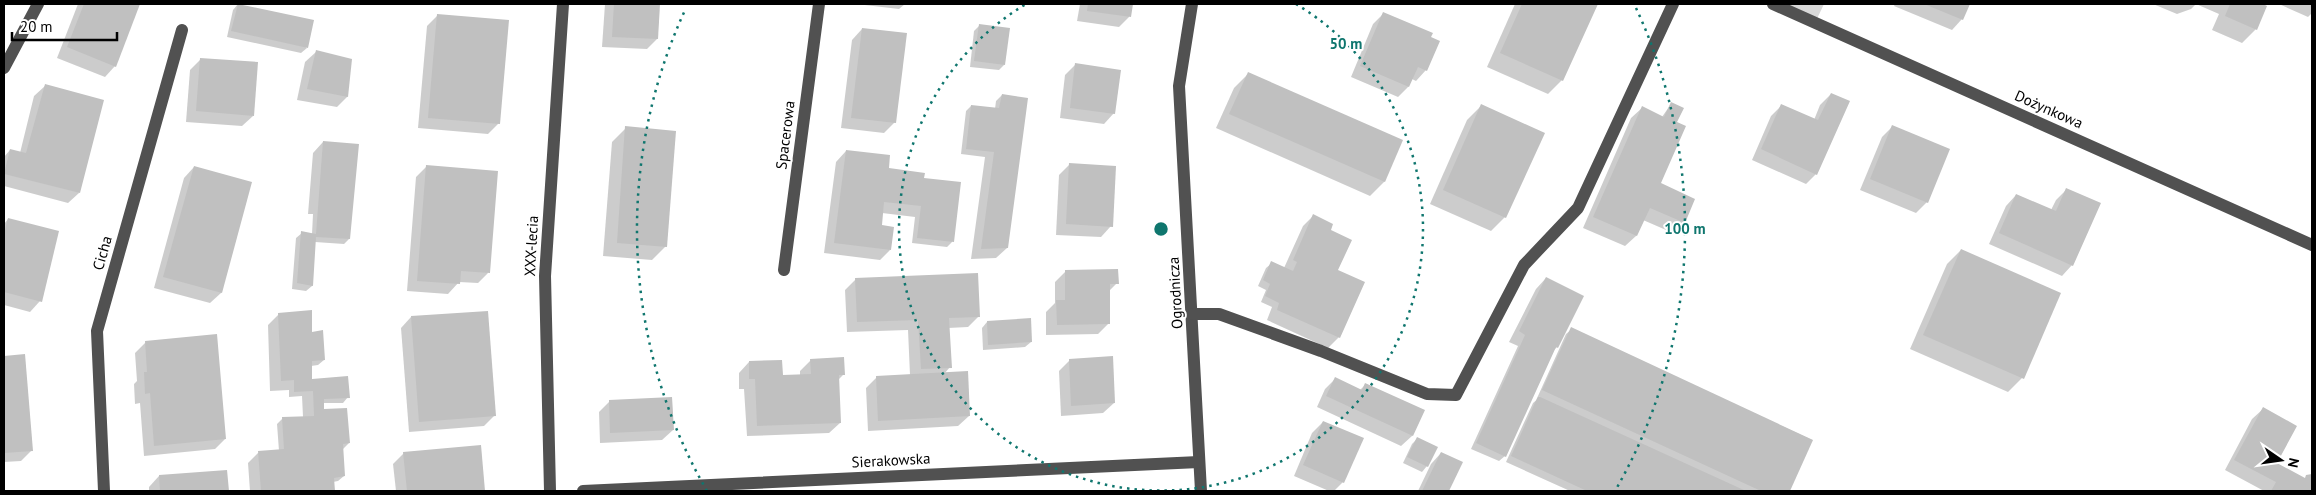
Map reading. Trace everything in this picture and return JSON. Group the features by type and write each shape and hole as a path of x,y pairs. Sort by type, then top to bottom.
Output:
{"street":[{"path":"4,68 38,4"},
{"name":"XXX-lecia","path":"550,491 545,276 563,4"},
{"name":"Spacerowa","path":"784,270 819,4"},
{"name":"Ogrodnicza","path":"1192,4 1179,86 1193,314 1201,491"},
{"path":"1193,314 1219,314 1321,351 1427,394 1456,395 1524,265 1578,208 1673,4"},
{"name":"Dożynkowa","path":"1772,4 2312,246"},
{"name":"Cicha","path":"104,491 97,331 182,30"},
{"name":"Sierakowska","path":"583,491 1200,462"}],"shaded area":[{"path":"1773,4 1824,4 1815,23"}],"building":[{"path":"84,4 140,4 116,67 67,47"},
{"path":"238,4 314,20 308,48 231,31"},
{"path":"614,4 660,4 658,39 612,37"},
{"path":"1088,4 1133,4 1131,17 1087,11"},
{"path":"1522,4 1598,4 1563,81 1500,53"},
{"path":"1924,4 1970,4 1963,20"},
{"path":"2230,4 2263,4 2267,6 2257,30 2225,16"},
{"path":"1383,12 1433,33 1431,37 1440,41 1427,71 1418,67 1409,87 1360,66"},
{"path":"437,14 509,20 500,124 428,118"},
{"path":"979,24 1010,28 1005,65 974,61"},
{"path":"862,28 907,33 896,123 851,118"},
{"path":"316,50 352,59 348,97 307,89"},
{"path":"200,58 258,62 254,116 196,111"},
{"path":"1075,63 1121,70 1115,114 1070,108"},
{"path":"1248,72 1403,140 1385,182 1229,114"},
{"path":"45,84 104,100 80,193 4,174 10,149 26,153"},
{"path":"1831,93 1850,101 1817,175 1761,149 1781,104 1818,120"},
{"path":"1002,94 1028,98 1008,248 981,249 994,152 966,149 971,105 999,108"},
{"path":"1671,102 1684,108 1677,122 1686,126 1661,183 1695,199 1685,223 1650,208 1637,236 1593,217 1642,106 1664,117"},
{"path":"1481,104 1545,133 1506,218 1443,190"},
{"path":"1892,125 1950,149 1928,203 1870,179"},
{"path":"625,126 676,131 667,247 617,243"},
{"path":"323,141 359,144 350,239 316,237 313,286 297,283 301,231 316,234"},
{"path":"846,150 890,155 889,168 925,173 924,178 961,182 954,242 917,238 921,206 884,202 882,225 894,227 891,250 834,243"},
{"path":"1069,163 1116,166 1113,227 1066,224"},
{"path":"426,165 498,171 490,273 461,271 460,284 417,281"},
{"path":"194,166 252,182 222,293 163,277"},
{"path":"2066,188 2101,203 2073,266 1999,233 2016,194 2056,211"},
{"path":"1313,214 1333,224 1331,230 1352,240 1338,270 1365,282 1340,338 1277,310 1279,303 1265,296 1270,284 1263,280 1271,261 1293,271 1297,262 1293,260"},
{"path":"8,218 59,231 42,302 4,292 4,234"},
{"path":"1961,249 2061,293 2024,379 1923,335"},
{"path":"1118,269 1119,284 1110,284 1110,324 1057,325 1056,300 1065,300 1065,270"},
{"path":"978,273 980,317 949,318 952,368 921,369 918,320 857,322 855,278"},
{"path":"1546,277 1584,296 1558,348 1556,347 1506,457 1476,443 1525,335 1519,331"},
{"path":"312,310 312,332 323,330 325,360 312,361 312,379 348,376 350,398 324,399 324,409 347,408 350,443 343,444 345,476 334,478 335,491 261,491 258,451 284,449 282,417 314,416 313,391 294,392 294,380 281,381 278,313"},
{"path":"488,311 496,416 419,422 411,316"},
{"path":"1031,318 1032,342 988,345 987,321"},
{"path":"1571,327 1813,440 1790,491 1761,491 1542,390"},
{"path":"217,334 226,439 154,446 150,393 145,394 144,372 147,372 145,341"},
{"path":"25,354 33,451 4,453 4,356"},
{"path":"1113,356 1115,403 1071,406 1069,359"},
{"path":"844,357 845,375 839,375 841,423 757,426 755,379 749,379 749,361 782,360 783,375 811,374 810,359"},
{"path":"968,371 970,416 878,421 876,376"},
{"path":"1335,377 1362,390 1365,383 1425,410 1413,436 1326,396"},
{"path":"1538,396 1746,491 1587,491 1511,456"},
{"path":"672,397 674,430 610,433 609,400"},
{"path":"2263,407 2297,426 2277,463 2305,478 2306,475 2312,474 2312,491 2271,491 2276,482 2234,460"},
{"path":"1323,421 1364,438 1344,483 1303,465"},
{"path":"1417,437 1438,447 1428,467 1407,457"},
{"path":"481,445 485,491 407,491 403,452"},
{"path":"1441,452 1463,462 1449,491 1422,491"},
{"path":"227,470 229,491 160,491 159,475"}]}
